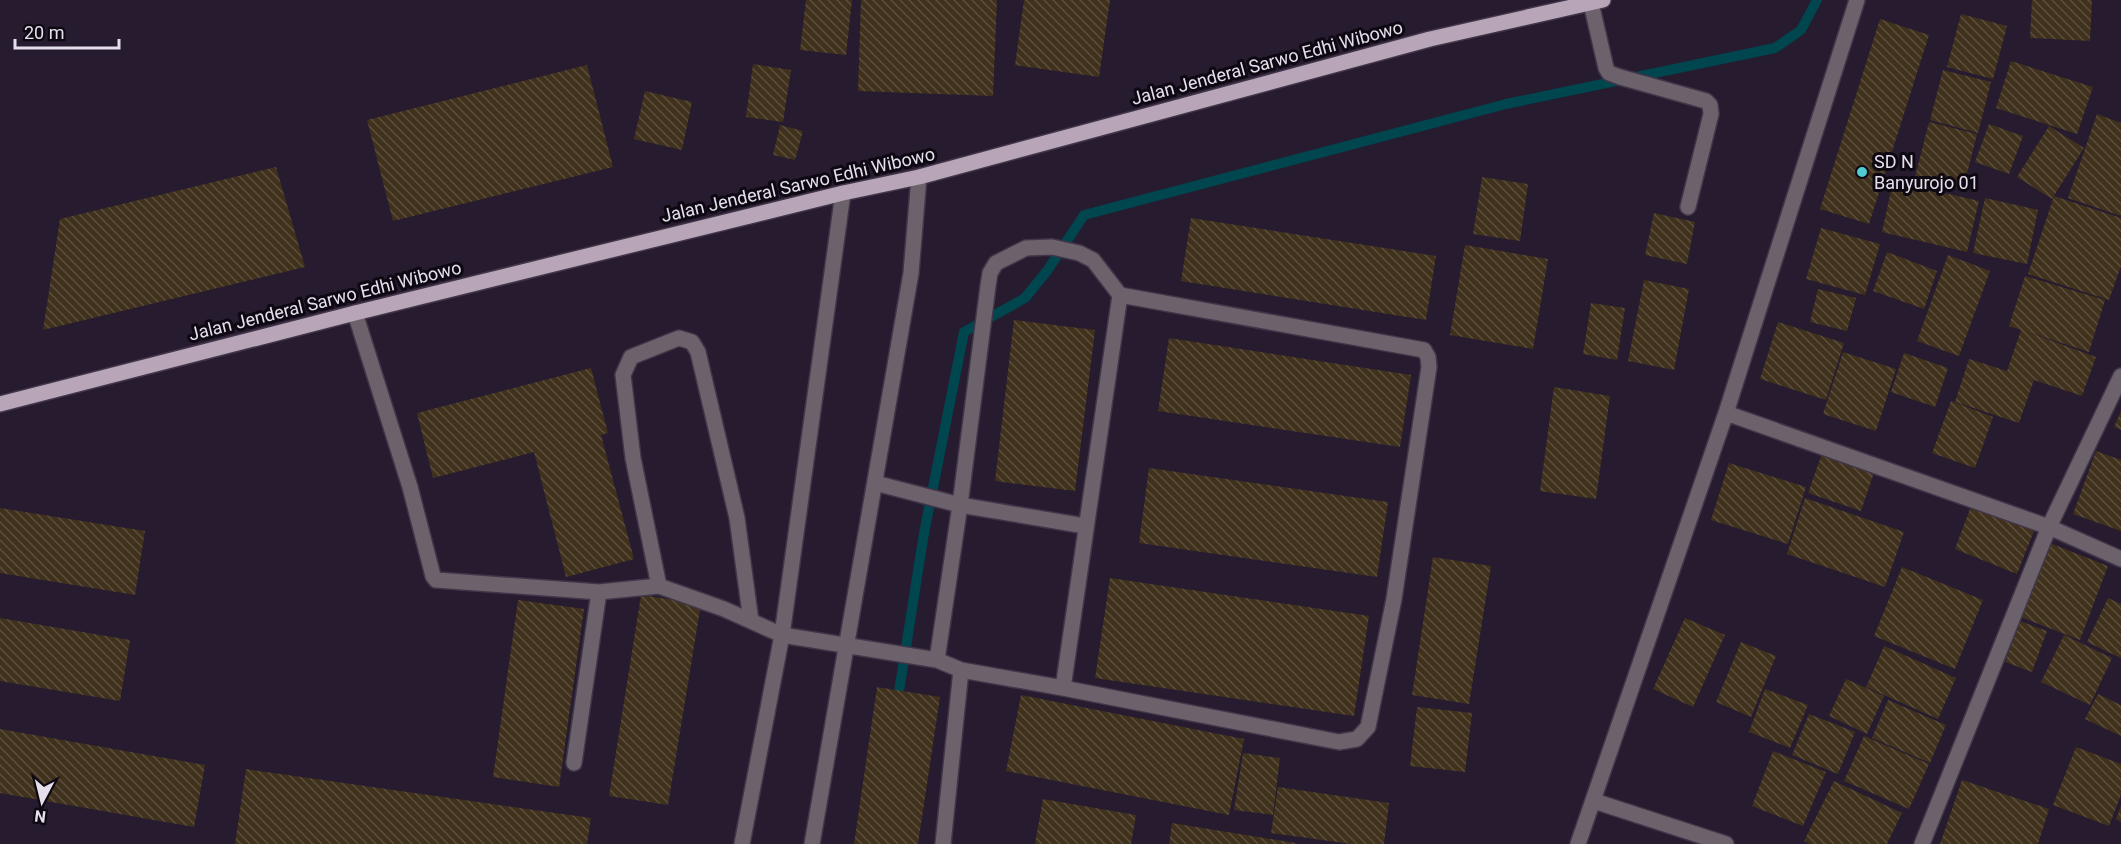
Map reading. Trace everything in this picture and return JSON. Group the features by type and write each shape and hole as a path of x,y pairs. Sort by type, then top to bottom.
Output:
{"main road":[{"name":"Jalan Jenderal Sarwo Edhi Wibowo","path":"0,404 355,313 843,193 919,177 1430,39 1597,1"}],"street":[{"path":"1578,844 1726,413 1857,0"},
{"path":"1597,1 1606,68 1609,73 1706,101 1710,105 1711,114 1688,207"},
{"path":"812,844 911,273 919,177"},
{"path":"742,844 782,635 843,193"},
{"path":"355,313 410,487 433,576 441,582 599,592 658,586 782,635 937,660 961,670 1339,742 1357,739 1368,727 1394,599 1427,378 1428,357 1424,350 1120,295 1093,260 1079,253 1052,247 1026,248 996,263 990,273 988,286 960,505 937,660"},
{"path":"1063,688 1120,295"},
{"path":"658,586 633,458 623,375 631,357 679,338 692,342 698,352 737,518 751,621"},
{"path":"1922,844 2049,527 2121,376"},
{"path":"1726,413 2049,527 2121,559"},
{"path":"875,483 960,505 1085,526"},
{"path":"574,763 599,592"},
{"path":"943,844 961,670"},
{"path":"1594,801 1726,844"}],"building":[{"path":"806,0 852,0 846,55 800,50"},
{"path":"861,0 997,0 993,96 858,91"},
{"path":"1024,0 1110,0 1099,77 1015,65"},
{"path":"2032,0 2092,0 2090,41 2030,38"},
{"path":"1961,14 2007,26 1993,79 1947,67"},
{"path":"1880,19 1929,35 1869,224 1820,209"},
{"path":"2011,61 2093,87 2077,134 1996,108"},
{"path":"753,64 791,70 783,122 746,117"},
{"path":"587,65 613,167 393,221 367,120"},
{"path":"1943,70 1991,82 1978,133 1930,120"},
{"path":"645,91 692,102 682,150 634,139"},
{"path":"2097,114 2121,123 2121,216 2068,198"},
{"path":"1929,122 1977,134 1963,190 1915,177"},
{"path":"1989,124 2023,136 2009,174 1975,162"},
{"path":"780,125 803,131 795,160 773,155"},
{"path":"2049,126 2084,148 2052,199 2017,177"},
{"path":"276,167 305,267 43,330 60,219"},
{"path":"1482,177 1528,184 1520,241 1473,234"},
{"path":"1893,181 1979,201 1967,252 1882,232"},
{"path":"2054,196 2121,218 2121,266 2109,300 2028,274"},
{"path":"1985,198 2038,210 2027,264 1973,253"},
{"path":"1654,213 1695,222 1687,264 1645,255"},
{"path":"1191,218 1436,256 1426,320 1181,281"},
{"path":"1821,228 1880,244 1865,295 1806,279"},
{"path":"1465,245 1548,259 1533,349 1450,335"},
{"path":"1887,252 1937,271 1924,309 1873,291"},
{"path":"1948,255 1990,271 1959,356 1917,341"},
{"path":"2025,276 2105,300 2089,352 2025,331 2096,357 2082,396 2034,380 2019,423 1955,402 1969,359 2007,371 2021,330 2009,326"},
{"path":"1644,280 1689,289 1674,370 1628,361"},
{"path":"1818,289 1856,298 1847,331 1810,322"},
{"path":"1591,303 1625,308 1617,360 1583,354"},
{"path":"1014,320 1095,330 1075,491 995,481"},
{"path":"1778,322 1844,343 1826,400 1760,379"},
{"path":"1169,338 1411,375 1400,447 1158,411"},
{"path":"1843,352 1896,369 1876,431 1823,414"},
{"path":"1904,353 1948,368 1935,407 1891,392"},
{"path":"591,368 608,433 601,435 634,559 566,577 534,452 433,478 417,413"},
{"path":"1554,387 1610,396 1596,499 1540,491"},
{"path":"1951,401 1993,417 1975,468 1932,453"},
{"path":"2121,411 2121,430 2114,427"},
{"path":"1824,448 1876,467 1861,511 1808,493"},
{"path":"2096,451 2121,460 2121,531 2073,514"},
{"path":"1729,463 1806,487 1788,544 1711,520"},
{"path":"1149,468 1388,502 1377,577 1139,543"},
{"path":"1805,498 1904,532 1885,587 1787,554"},
{"path":"1971,506 2034,531 2017,574 1955,549"},
{"path":"0,508 145,531 135,595 0,573"},
{"path":"2047,542 2108,566 2080,640 2018,616"},
{"path":"1433,557 1491,566 1469,704 1412,695"},
{"path":"1902,567 1983,600 1955,669 1874,636"},
{"path":"1110,578 1369,616 1354,716 1095,678"},
{"path":"641,595 701,604 668,805 609,796"},
{"path":"2108,598 2121,604 2121,658 2087,642"},
{"path":"518,600 584,609 559,787 493,777"},
{"path":"0,618 130,640 120,701 0,681"},
{"path":"1685,618 1725,635 1693,707 1653,689"},
{"path":"2020,621 2047,631 2032,672 2005,662"},
{"path":"2064,635 2112,658 2090,705 2041,682"},
{"path":"1741,642 1776,656 1751,717 1716,702"},
{"path":"1884,646 1956,678 1938,719 1866,687"},
{"path":"1846,679 1884,696 1867,734 1829,716"},
{"path":"877,687 940,697 918,844 854,844"},
{"path":"1765,689 1808,705 1790,748 1749,732"},
{"path":"2098,694 2121,705 2121,736 2085,719"},
{"path":"1021,695 1244,739 1229,815 1006,771"},
{"path":"1888,700 1946,725 1930,763 1872,738"},
{"path":"1417,707 1472,713 1465,772 1410,766"},
{"path":"1809,714 1855,732 1838,774 1792,755"},
{"path":"0,729 205,765 194,827 0,793"},
{"path":"1864,736 1929,764 1909,809 1844,781"},
{"path":"2076,747 2121,764 2121,795 2109,826 2053,805"},
{"path":"1773,751 1826,772 1803,826 1752,806"},
{"path":"1243,753 1280,758 1273,815 1234,810"},
{"path":"246,769 591,818 587,844 235,844"},
{"path":"1962,780 2049,809 2038,844 1940,844"},
{"path":"1834,781 1902,813 1887,844 1810,844 1804,841"},
{"path":"1278,787 1389,803 1384,844 1351,844 1271,833"},
{"path":"1043,799 1136,815 1131,844 1035,844"},
{"path":"2121,806 2121,822 2116,819"},
{"path":"1172,823 1296,843 1169,844"}],"waterway":[{"path":"897,704 924,533 964,332 1025,298 1047,271 1084,215 1506,104 1775,48 1801,30 1817,0"}],"place":[{"name":"SD N Banyurojo 01","path":"1862,172"}]}
